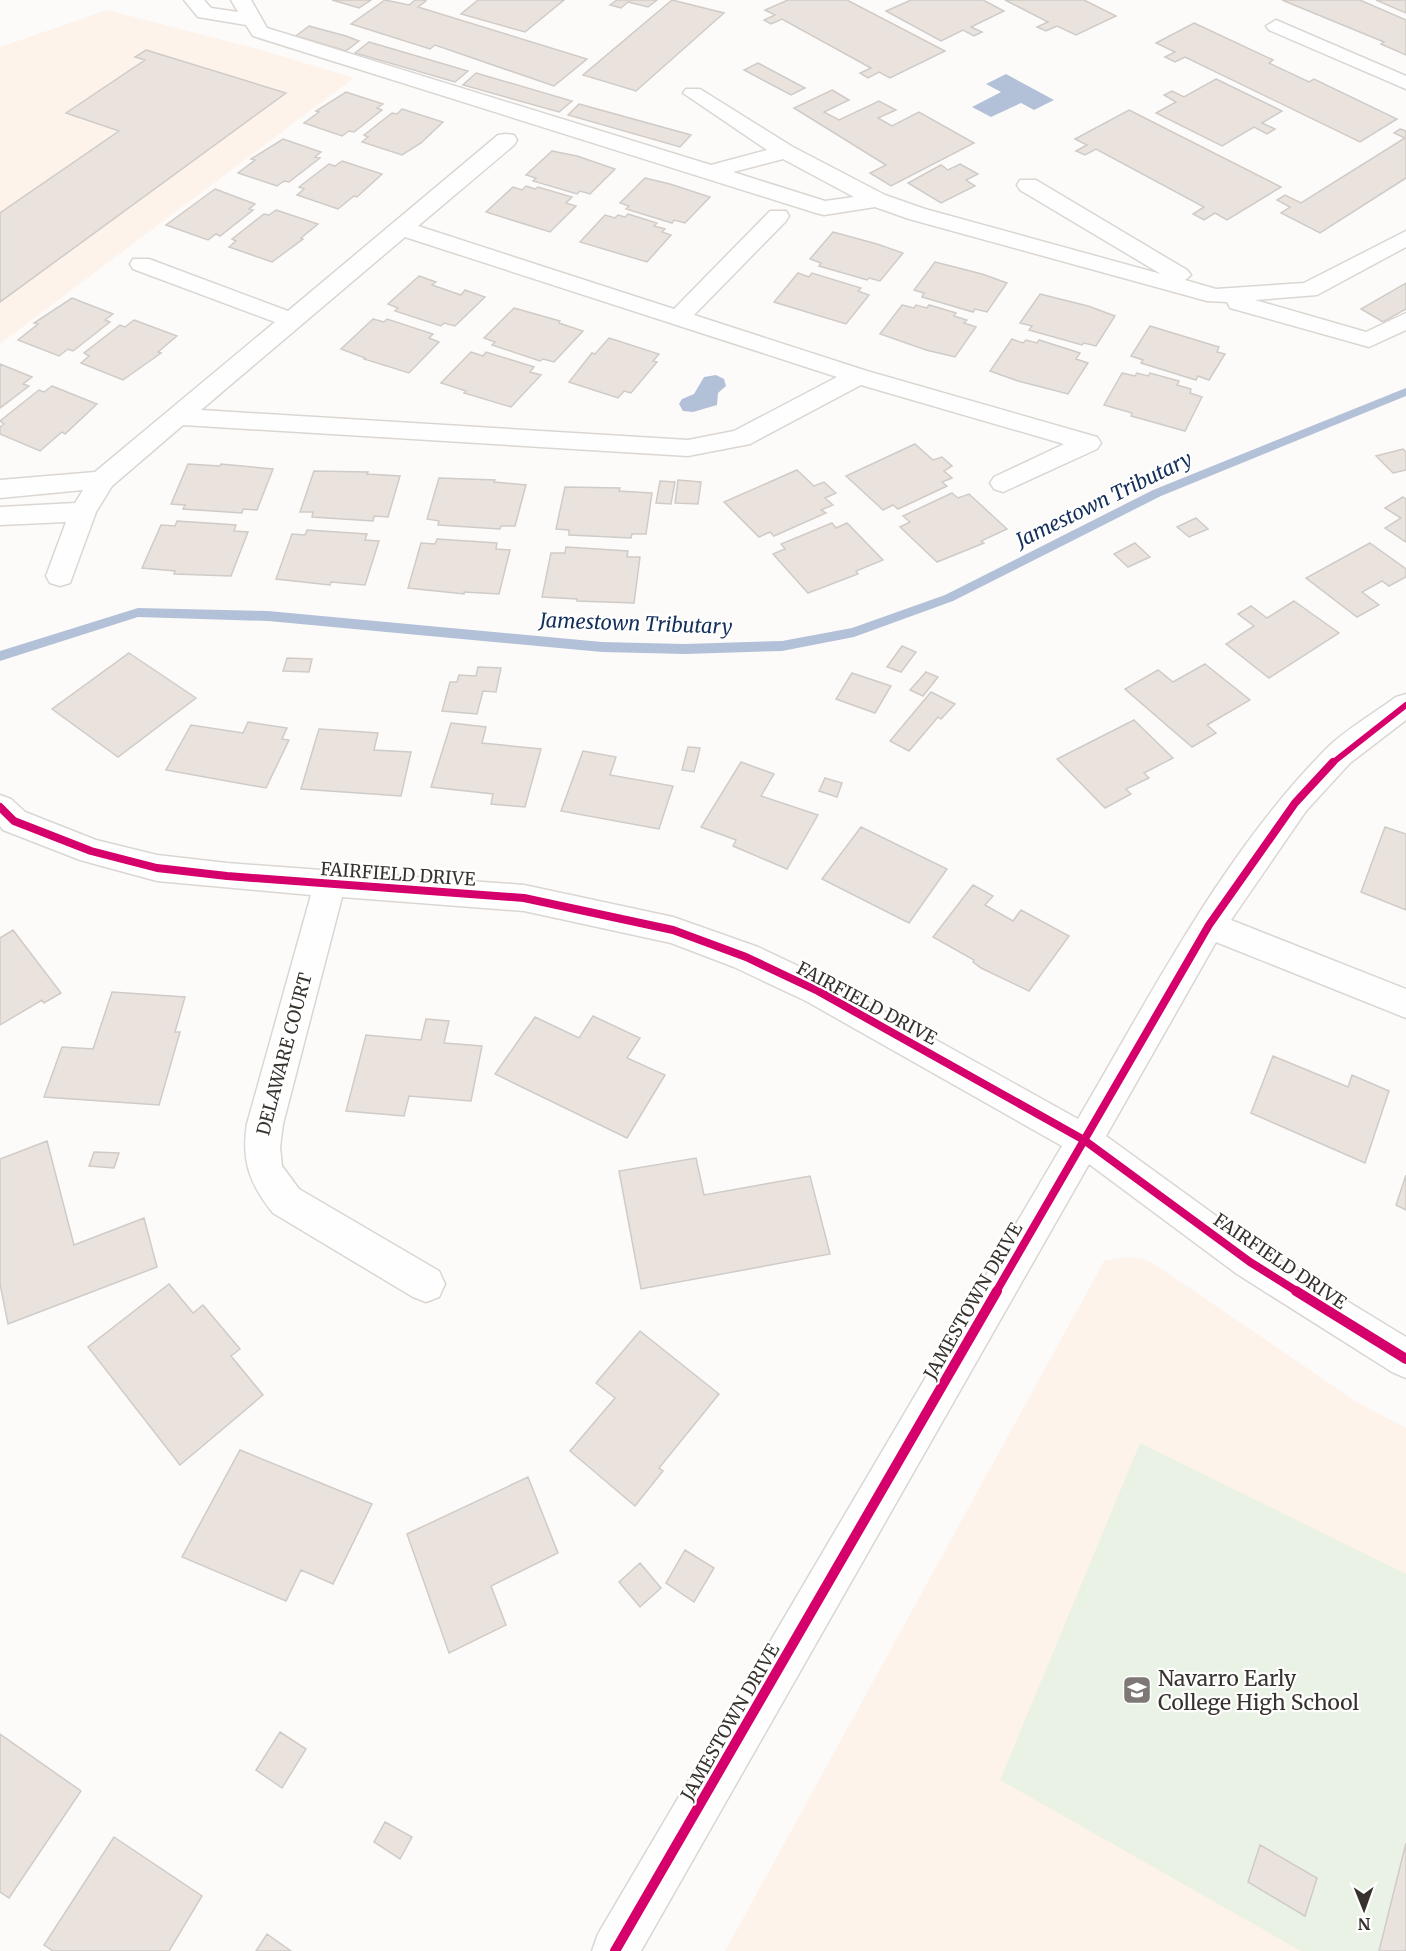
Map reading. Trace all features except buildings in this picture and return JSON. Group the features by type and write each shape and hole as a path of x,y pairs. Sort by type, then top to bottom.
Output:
{"street":[{"path":"194,0 205,13 253,20"},
{"path":"240,0 260,32 825,208 877,200"},
{"path":"1276,26 1406,83"},
{"path":"693,93 784,152 877,200 917,214 1369,340 1406,320"},
{"path":"60,576 83,512 102,480 180,417 291,320 506,140"},
{"path":"710,172 784,152"},
{"path":"1028,185 1215,296 1309,290 1406,238"},
{"path":"679,317 778,216"},
{"path":"401,228 858,376 1088,443 1003,483"},
{"path":"141,264 291,320"},
{"path":"1309,290 1349,334"},
{"path":"180,417 688,448 741,438 858,376"},
{"path":"0,489 102,480"},
{"path":"0,516 83,512"},
{"name":"JAMESTOWN DRIVE","path":"615,1951 1209,925 1295,803 1340,755 1406,705"},
{"name":"FAIRFIELD DRIVE","path":"5,820 91,851 157,868 330,884 524,898 673,930 746,957 818,991 1084,1140 1250,1262 1406,1359"},
{"name":"DELAWARE COURT","path":"330,884 265,1124 260,1146 262,1164 270,1182 286,1201 426,1284"},
{"path":"1209,925 1406,1004"}],"shaded area":[{"path":"107,10 258,49 354,78 0,344 0,47"},
{"name":"Navarro Early College High School","path":"1129,1257 1150,1261 1357,1402 1406,1428 1406,1951 725,1951 1104,1261"},
{"path":"1140,1443 1406,1574 1406,1951 1301,1951 1000,1780"}],"water":[{"path":"1006,74 1054,100 1034,110 1021,103 991,117 972,107 1001,92 986,84"},
{"path":"716,375 724,379 726,386 718,393 717,405 693,412 683,411 679,404 682,399 694,394 704,377"}],"waterway":[{"name":"Jamestown Tributary","path":"0,656 138,612 268,616 602,647 685,649 782,646 854,632 949,598 1157,493 1406,392"}],"cycle path":[{"path":"615,1951 1209,925 1295,803 1339,755 1406,705"},
{"path":"0,807 14,821 91,851 157,868 227,876 524,898 673,930 746,957 818,991 1084,1140 1250,1262 1406,1359"}],"place":[{"name":"Navarro Early College High School","path":"1137,1690"}]}
